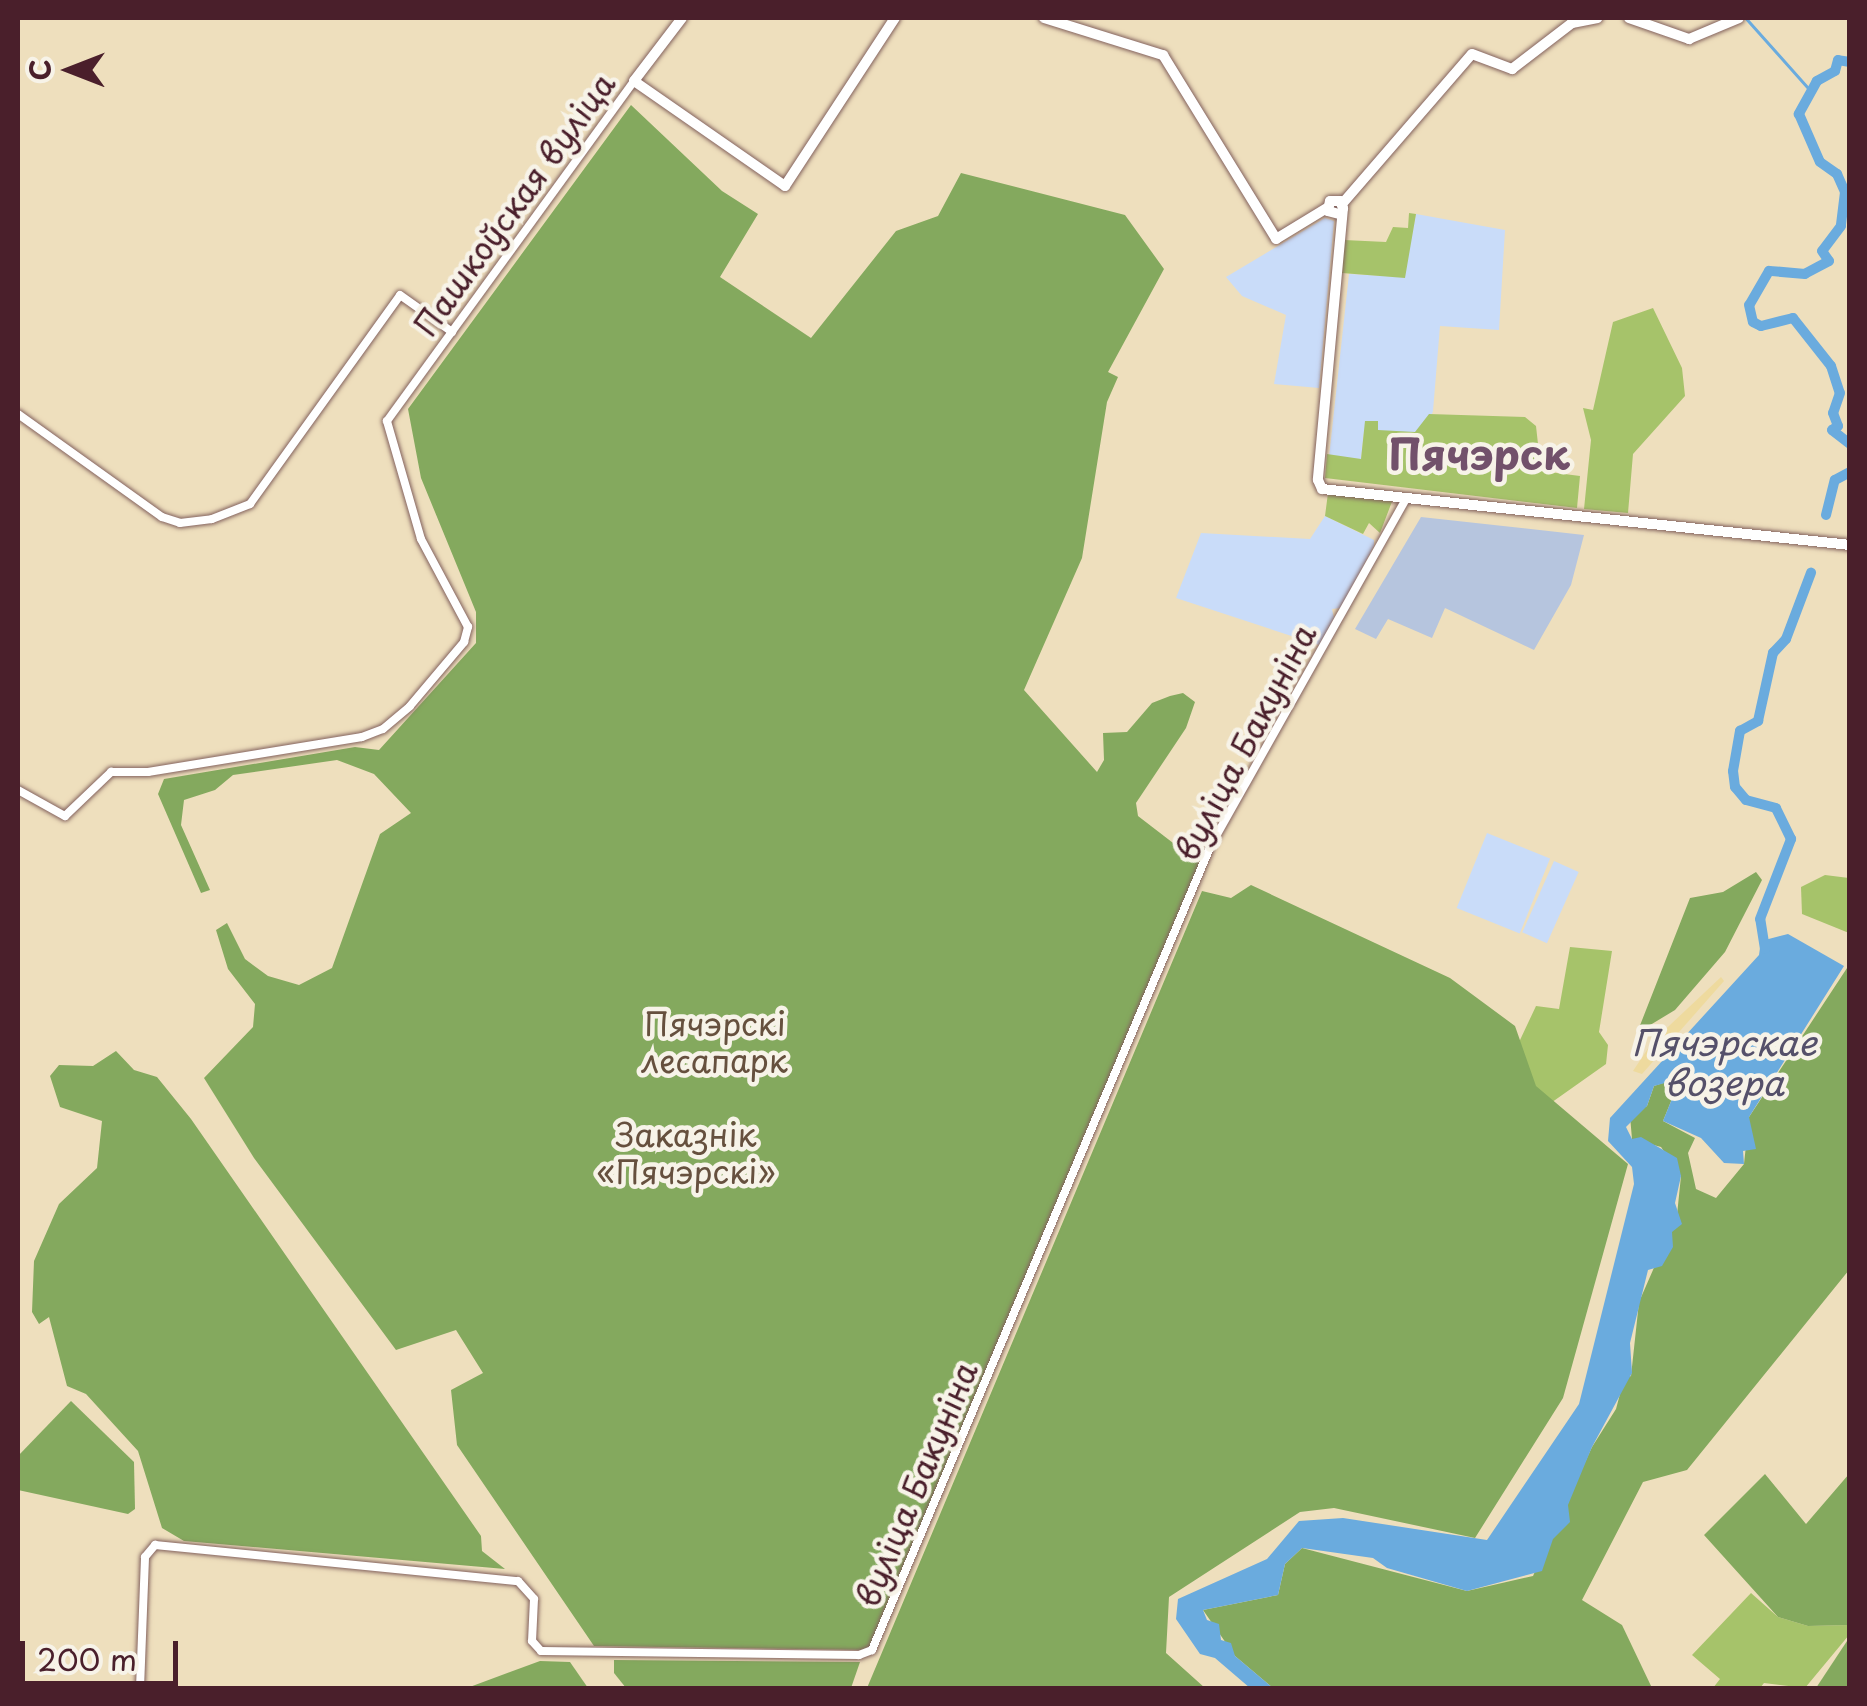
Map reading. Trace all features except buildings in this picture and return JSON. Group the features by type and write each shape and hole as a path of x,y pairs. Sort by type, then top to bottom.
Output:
{"main road":[{"name":"Пашкоўская вуліца","path":"634,81 682,18"},
{"path":"634,81 785,186 895,18"},
{"path":"1044,18 1088,30 1169,62 1276,240 1327,208 1340,209"},
{"path":"1598,18 1572,23 1512,69 1481,54 1468,58 1340,209 1319,486 1405,501 1850,545"},
{"path":"1629,18 1689,39 1739,18"}],"street":[{"name":"Пашкоўская вуліца","path":"18,790 65,816 111,772 148,772 376,733 410,706 459,648 467,635 466,616 421,539 387,421 634,81"},
{"path":"18,414 162,517 190,523 235,515 250,504 400,295 452,332"},
{"name":"вуліца Бакуніна","path":"140,1688 145,1557 155,1545 518,1581 534,1599 532,1641 542,1650 859,1656 872,1650 1211,845 1405,501"}],"shaded area":[{"path":"1416,214 1505,230 1499,330 1440,326 1433,411 1424,437 1364,432 1361,459 1329,457 1349,274 1404,277"},
{"path":"1325,218 1334,221 1319,388 1274,384 1286,315 1242,296 1226,277"},
{"path":"1325,516 1374,540 1374,546 1340,608 1332,609 1334,618 1319,645 1176,598 1201,533 1310,539"},
{"path":"1421,517 1584,535 1571,585 1534,650 1445,608 1432,638 1388,619 1376,639 1355,629"},
{"path":"1487,833 1550,858 1520,934 1457,908"},
{"path":"1554,861 1579,872 1547,943 1522,932"}],"green space":[{"name":"Пячэрскі лесапарк","path":"631,105 722,191 758,214 720,277 811,338 896,231 938,216 961,173 1125,215 1164,269 1108,372 1118,377 1107,402 1082,558 1024,690 1097,772 1104,760 1103,733 1127,732 1152,703 1170,696 1183,693 1195,702 1186,728 1136,803 1138,816 1203,866 870,1650 594,1646 457,1445 451,1390 483,1373 456,1330 396,1350 254,1158 204,1078 253,1027 255,1004 228,969 216,930 227,923 245,959 268,976 299,985 332,968 380,834 411,813 374,774 337,760 233,775 215,790 184,800 181,825 210,890 201,893 158,794 164,779 355,747 379,750 476,643 476,612 421,478 408,409"},
{"path":"1409,213 1416,214 1405,278 1342,273 1344,240 1386,242 1393,227 1408,228"},
{"path":"1653,308 1682,368 1685,396 1633,454 1628,513 1584,509 1591,440 1583,408 1593,410 1613,322"},
{"path":"1429,414 1525,417 1536,426 1541,471 1580,476 1577,508 1325,478 1327,454 1361,459 1365,421 1378,421 1378,430 1415,432"},
{"path":"1328,493 1393,499 1380,533 1369,523 1363,534 1325,516"},
{"path":"1756,872 1762,880 1725,952 1675,1010 1637,1033 1690,898 1723,892"},
{"path":"1825,875 1849,878 1849,933 1802,914 1801,887"},
{"path":"1251,885 1450,978 1515,1026 1536,1086 1628,1164 1563,1398 1475,1538 1334,1508 1300,1512 1169,1597 1166,1653 1205,1688 867,1688 1202,891 1231,898"},
{"path":"1570,947 1612,951 1599,1032 1608,1045 1606,1064 1548,1105 1506,1070 1536,1006 1559,1009"},
{"path":"1849,965 1849,1270 1687,1470 1643,1482 1582,1600 1622,1625 1652,1688 1273,1688 1235,1656 1203,1610 1278,1595 1285,1564 1302,1548 1467,1591 1533,1576 1592,1447 1616,1409 1624,1379 1631,1376 1639,1302 1677,1215 1681,1176 1661,1147 1632,1139 1630,1116 1647,1106 1654,1086 1672,1080 1676,1089 1663,1121 1695,1138 1688,1153 1696,1189 1716,1198 1744,1164 1749,1117"},
{"path":"116,1051 134,1070 157,1077 191,1119 481,1536 482,1551 505,1569 184,1541 162,1528 138,1451 86,1394 67,1386 49,1317 39,1324 32,1312 34,1261 59,1204 97,1168 102,1121 60,1107 50,1076 59,1065 93,1066"},
{"path":"71,1401 134,1462 135,1509 128,1514 18,1490 18,1456"},
{"path":"1765,1474 1806,1524 1849,1474 1849,1625 1808,1626 1778,1617 1704,1535"},
{"path":"1751,1593 1778,1617 1808,1626 1849,1625 1849,1635 1805,1688 1764,1683 1760,1688 1713,1688 1720,1679 1692,1655"},
{"path":"1849,1638 1849,1688 1816,1688"},
{"path":"614,1660 860,1662 851,1688 626,1688 614,1673"},
{"path":"540,1661 570,1662 588,1688 467,1688"}],"sand":[{"path":"1721,977 1724,981 1642,1074 1633,1071 1653,1041"}],"water":[{"name":"Пячэрскае возера","path":"1788,934 1844,966 1749,1117 1756,1149 1743,1151 1744,1164 1724,1163 1701,1138 1663,1121 1676,1089 1672,1081 1654,1086 1647,1106 1626,1127 1632,1139 1641,1137 1677,1158 1681,1176 1675,1203 1682,1224 1672,1232 1673,1247 1662,1266 1648,1270 1630,1343 1632,1373 1592,1447 1568,1505 1570,1522 1553,1539 1542,1571 1467,1591 1387,1568 1373,1558 1302,1548 1285,1564 1278,1595 1203,1610 1207,1620 1219,1624 1221,1640 1231,1643 1235,1656 1273,1688 1250,1688 1215,1658 1200,1654 1176,1619 1178,1599 1267,1559 1299,1521 1343,1518 1487,1540 1579,1404 1634,1184 1632,1167 1608,1141 1610,1118 1759,955 1761,941"}],"waterway":[{"path":"1746,18 1811,91"},
{"path":"1850,62 1838,60 1835,71 1817,81 1799,114 1820,162 1837,174 1845,192 1841,226 1822,251 1829,261 1805,274 1769,271 1749,305 1753,322 1761,326 1793,318 1831,366 1840,393 1833,413 1838,426 1832,430 1850,444"},
{"path":"1826,515 1835,480 1850,472"},
{"path":"1765,949 1760,919 1791,839 1776,808 1746,800 1735,787 1733,771 1740,731 1758,721 1773,653 1786,639 1811,573"}],"district":[{"name":"Пячэрск","path":"1479,453"}],"park label":[{"name":"Заказнік «Пячэрскі»","path":"686,1154"}]}
